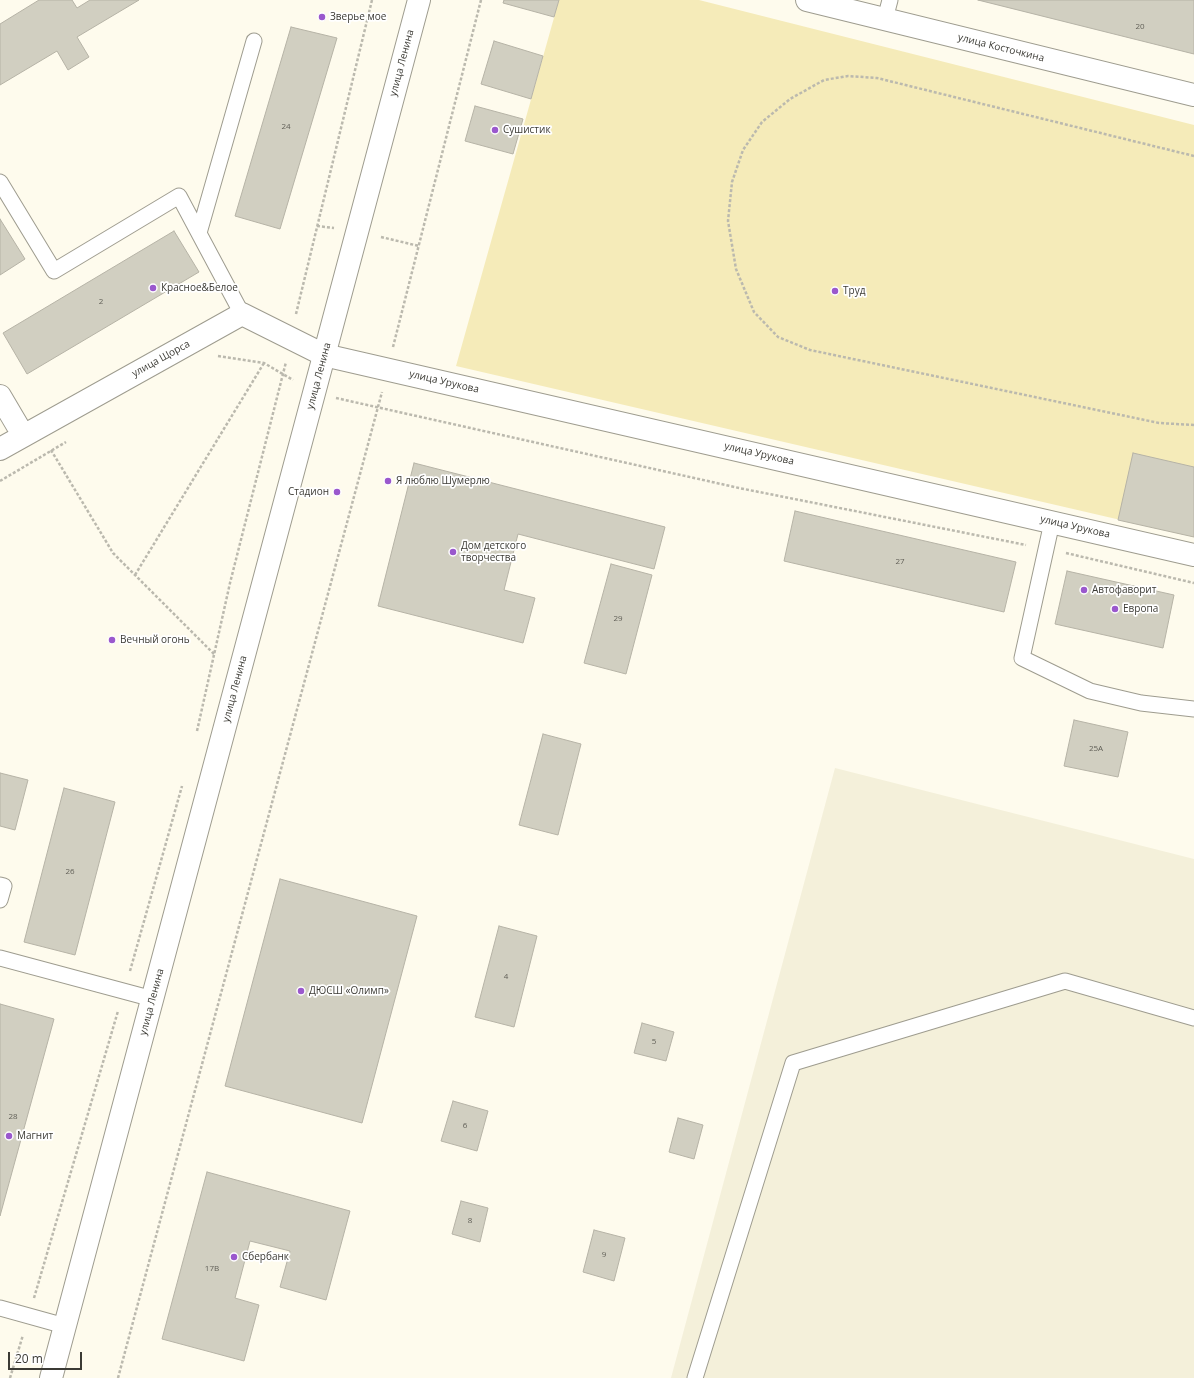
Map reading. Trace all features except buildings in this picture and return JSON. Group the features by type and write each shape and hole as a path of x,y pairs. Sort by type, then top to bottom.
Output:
{"street":[{"name":"улица Ленина","path":"51,1378 419,0"},
{"name":"улица Косточкина","path":"807,0 888,10 1194,95"},
{"path":"242,314 324,355"},
{"name":"улица Щорса","path":"0,449 242,314"},
{"name":"улица Урукова","path":"324,355 1194,555"},
{"path":"0,396 23,435"}],"lane":[{"path":"199,233 254,41"},
{"path":"0,182 54,271 179,196 242,314"},
{"path":"1052,522 1022,658 1090,691 1141,703 1194,709"},
{"path":"0,885 4,886 0,900"},
{"path":"0,958 153,999"},
{"path":"695,1378 793,1063 1064,981 1194,1018"},
{"path":"0,1308 66,1326"}],"path":[{"path":"196,737 232,575 283,374 290,338 372,0"},
{"path":"118,1378 378,408 481,0"},
{"path":"1194,156 877,78 848,76 824,80 790,99 762,122 743,150 732,182 728,221 736,269 754,312 778,337 810,350 1159,423 1194,425"},
{"path":"215,355 264,363 314,393 378,408 739,488 1046,549 1194,583"},
{"path":"135,575 264,363"},
{"path":"0,481 72,438"},
{"path":"51,450 113,553 214,654"},
{"path":"10,1378 124,991 183,782"}],"shaded area":[{"name":"Труд","path":"559,0 699,0 1194,125 1194,537 456,366"},
{"path":"835,768 1194,859 1194,1378 671,1378"}],"place":[{"name":"Зверье мое","path":"322,17"},
{"name":"Сушистик","path":"495,130"},
{"name":"Красное&Белое","path":"153,288"},
{"name":"Труд","path":"835,291"},
{"name":"Я люблю Шумерлю","path":"388,481"},
{"name":"Стадион","path":"337,492"},
{"name":"Дом детского творчества","path":"453,552"},
{"name":"Автофаворит","path":"1084,590"},
{"name":"Европа","path":"1115,609"},
{"name":"Вечный огонь","path":"112,640"},
{"name":"ДЮСШ «Олимп»","path":"301,991"},
{"name":"Магнит","path":"9,1136"},
{"name":"Сбербанк","path":"234,1257"}]}
